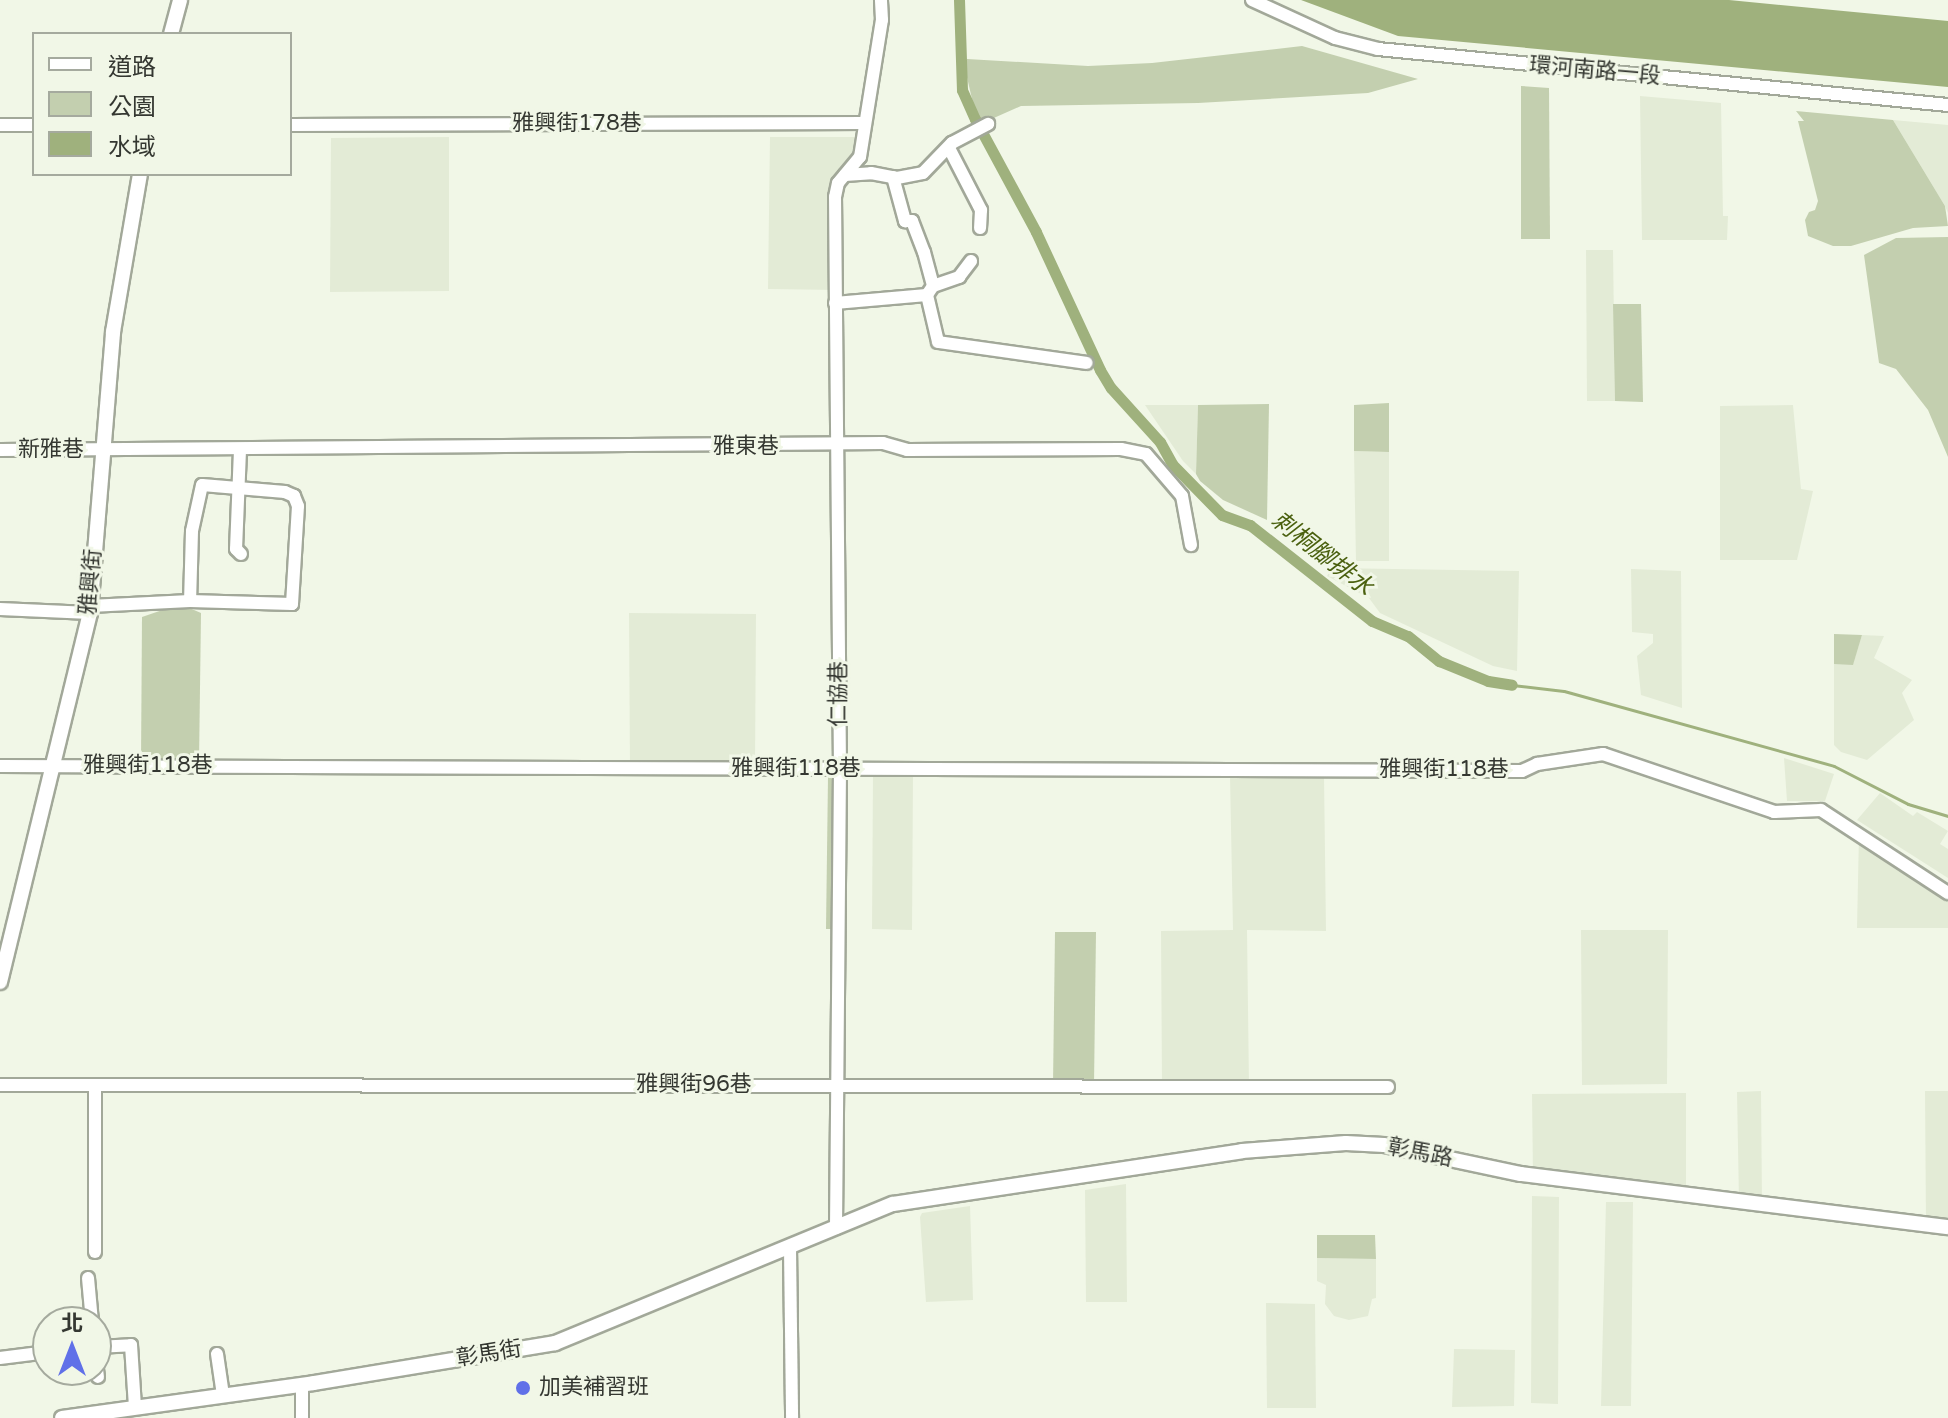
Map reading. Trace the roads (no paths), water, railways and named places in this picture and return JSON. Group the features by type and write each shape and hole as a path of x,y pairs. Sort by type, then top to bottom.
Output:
{"street":[{"path":"172,32 180,0"},
{"name":"仁協巷","path":"836,1228 840,769 835,197 838,183 860,157 882,20 881,0"},
{"name":"環河南路一段","path":"1252,0 1335,38 1378,49 1948,105"},
{"name":"雅興街178巷","path":"292,125 864,123"},
{"path":"845,175 871,173 893,177 923,173 949,148 988,124"},
{"path":"0,125 32,125"},
{"path":"949,148 981,210 980,228"},
{"name":"雅興街","path":"0,982 90,610 113,332 140,176"},
{"path":"893,177 905,221 912,221 930,291 938,342 1087,363"},
{"path":"835,303 930,291 959,277 971,261"},
{"name":"雅東巷","path":"102,450 838,446 883,443 907,450 1121,449 1146,454 1182,496 1191,545"},
{"name":"新雅巷","path":"0,450 102,450"},
{"path":"240,450 236,549 241,554"},
{"path":"0,609 90,610 190,601 292,604 295,600 296,501 285,492 202,485 192,531 190,601"},
{"name":"雅興街118巷","path":"0,766 1522,771 1537,764 1603,754 1774,812 1821,810 1948,893"},
{"name":"雅興街96巷","path":"0,1085 1388,1087"},
{"path":"95,1086 95,1252"},
{"name":"彰馬路","path":"893,1204 1242,1151 1346,1143 1384,1145 1521,1174 1948,1227"},
{"name":"彰馬街","path":"62,1418 302,1384 555,1343 893,1204"},
{"path":"790,1248 792,1418"},
{"path":"88,1278 91,1306"},
{"path":"112,1346 131,1345 135,1407"},
{"path":"0,1358 32,1354"},
{"path":"217,1354 223,1395"},
{"path":"302,1384 302,1418"}],"water":[{"path":"1301,0 1729,0 1948,21 1948,87 1398,36"}],"waterway":[{"name":"刺桐腳排水","path":"959,0 962,90 975,119 1036,232 1100,370 1111,388 1160,442 1173,465 1222,515 1250,525 1372,621 1408,636 1439,661 1488,681 1512,685"},
{"name":"刺桐腳排水","path":"1512,685 1564,691 1834,766 1908,804 1948,816"}],"place":[{"name":"加美補習班","path":"523,1388"}]}
